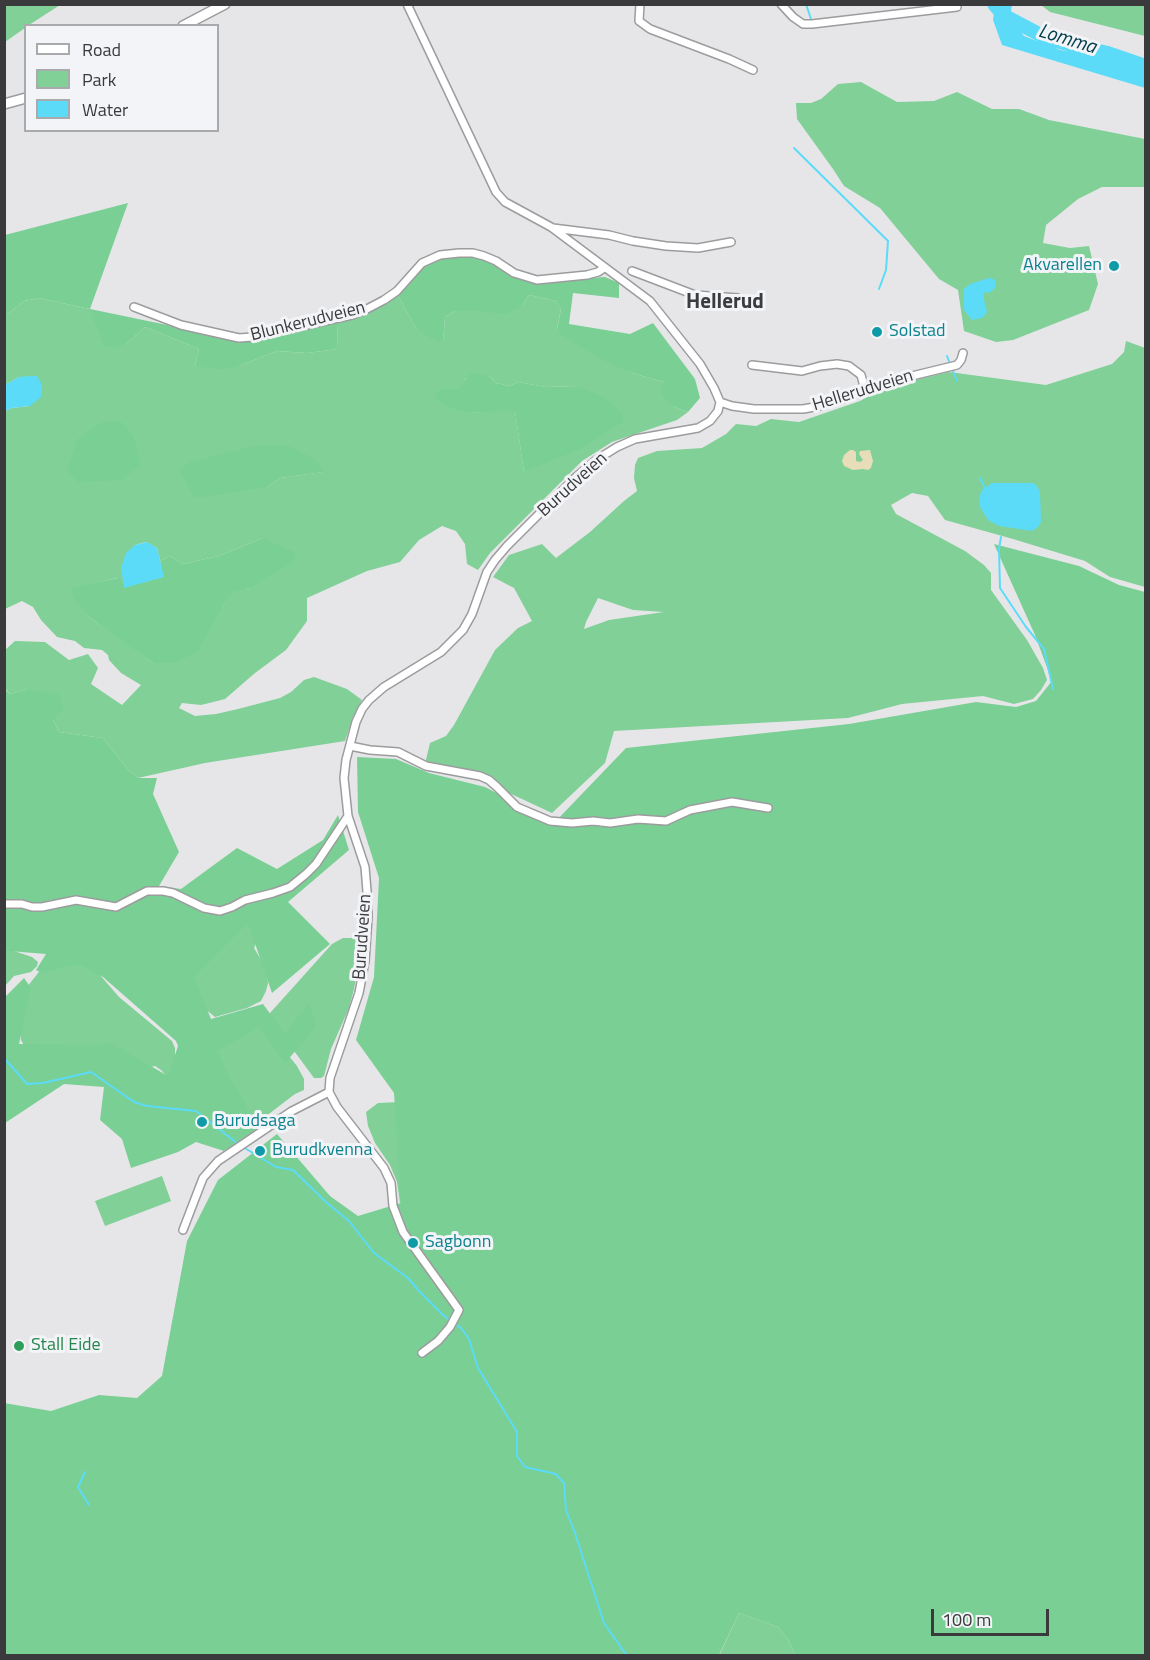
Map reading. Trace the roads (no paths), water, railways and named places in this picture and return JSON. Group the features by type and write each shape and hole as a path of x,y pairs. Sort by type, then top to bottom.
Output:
{"street":[{"path":"187,24 225,4"},
{"path":"407,4 496,192 504,202 551,227 650,301 700,364 720,402"},
{"path":"640,4 639,21 651,29 753,70"},
{"path":"781,4 803,24 957,7"},
{"path":"4,104 24,99"},
{"path":"551,227 666,246 698,248 731,242"},
{"name":"Blunkerudveien","path":"134,307 181,325 239,338 252,337 352,315 365,310 397,291 422,263 440,255 473,253 496,261 514,273 537,280 587,275 604,268"},
{"path":"632,271 695,296 738,298"},
{"name":"Hellerudveien","path":"720,402 754,409 803,409 841,400 879,384 957,365 962,360 963,353"},
{"path":"752,365 802,371 837,364 849,366 861,375 865,390"},
{"name":"Burudveien","path":"329,1092 330,1078 359,993 366,961 368,891 365,867 348,816 344,778 356,722 362,709 384,687 452,643 472,614 495,560 577,476 596,460 635,439 698,428 710,421 718,411 720,402"},
{"path":"350,746 398,752 426,766 480,776 489,780 517,807 550,821 572,823 593,821 609,823 638,819 666,821 690,810 732,802 768,808"},
{"path":"4,904 42,907 76,900 116,907 147,891 162,891 173,893 204,908 220,911 245,900 290,887 316,864 348,816"},
{"path":"183,1230 202,1178 218,1161 292,1111 329,1092 384,1168 391,1183 393,1206 403,1232 455,1317 438,1341 422,1353"}],"water":[{"path":"995,4 1012,5 1010,17 1024,36 1060,50 1110,56 1145,71 1145,88 1002,45 993,20"},
{"path":"989,278 996,282 995,288 983,295 987,312 982,318 972,320 964,310 964,289 970,284"},
{"path":"37,376 42,385 41,397 30,406 5,411 5,385 19,377"},
{"path":"992,483 1033,483 1037,486 1040,492 1041,522 1038,527 1032,531 999,526 988,520 980,507 979,498 982,490"},
{"path":"147,542 157,548 164,577 124,588 121,568 126,553 135,545"}],"waterway":[{"path":"806,4 811,19"},
{"name":"Lomma","path":"994,4 1003,15 1050,40 1108,53 1146,66"},
{"path":"794,148 888,241 886,270 879,289"},
{"path":"947,356 949,361"},
{"path":"953,371 957,381"},
{"path":"980,478 985,488"},
{"path":"1001,537 1000,588 1044,649 1053,689"},
{"path":"4,1058 27,1084 43,1083 91,1072 134,1102 147,1106 196,1111 238,1144"},
{"path":"243,1147 276,1167 293,1170 349,1221 374,1253 408,1278 444,1316 461,1328 469,1339 478,1368 517,1432 517,1456 525,1467 556,1474 564,1483 566,1510 604,1623 627,1656"},
{"path":"85,1472 78,1487 89,1505"}],"place":[{"name":"Akvarellen","path":"1114,266"},
{"name":"Solstad","path":"877,332"},
{"name":"Burudsaga","path":"202,1122"},
{"name":"Burudkvenna","path":"260,1151"},
{"name":"Sagbonn","path":"413,1243"},
{"name":"Stall Eide","path":"19,1346"}],"district":[{"name":"Hellerud","path":"725,303"}]}
